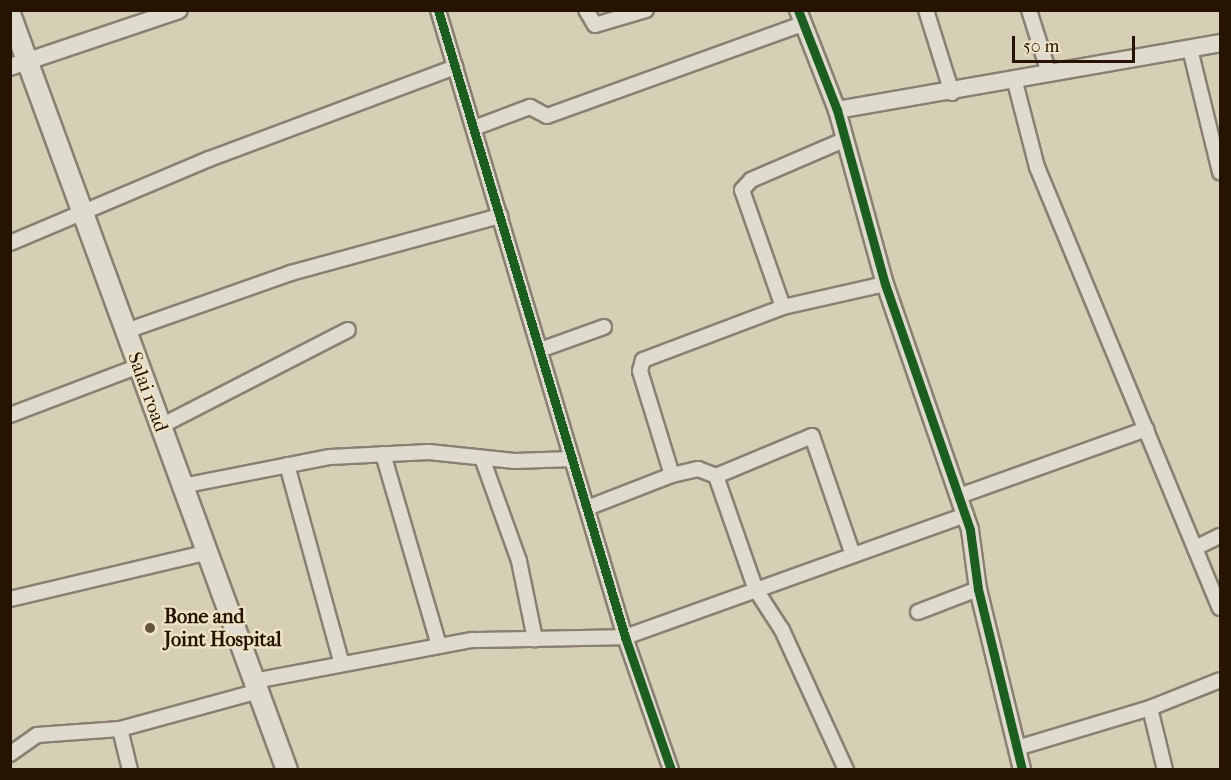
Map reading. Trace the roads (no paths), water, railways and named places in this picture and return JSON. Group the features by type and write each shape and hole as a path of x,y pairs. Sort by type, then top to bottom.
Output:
{"main road":[{"name":"Salai road","path":"10,14 19,65 126,331 205,553 287,770"}],"street":[{"path":"19,65 160,14 179,10"},
{"path":"438,10 625,637 671,770"},
{"path":"586,10 595,25 646,10"},
{"path":"926,10 952,93"},
{"path":"1029,10 1049,73"},
{"path":"474,128 530,107 547,116 800,17 837,110 885,284 965,515 978,589 1022,770"},
{"path":"837,110 952,93 1049,73 1221,43"},
{"path":"1190,49 1221,172"},
{"path":"10,243 80,216 209,159 455,67"},
{"path":"1014,82 1037,167 1221,608"},
{"path":"783,308 742,190 751,180 844,140"},
{"path":"126,331 291,273 500,216"},
{"path":"672,475 640,371 643,360 783,308 885,284"},
{"path":"540,350 604,327"},
{"path":"161,426 348,330"},
{"path":"10,415 139,366"},
{"path":"959,496 1146,429"},
{"path":"587,508 672,475 698,469 716,476 812,436 853,555"},
{"path":"182,486 287,465 383,454 572,459"},
{"path":"383,454 439,646"},
{"path":"482,458 519,561 535,639"},
{"path":"287,465 342,664"},
{"path":"716,476 756,590 782,630 846,770"},
{"path":"10,754 37,735 120,729 256,686 342,664 439,646 535,639 625,637 965,515"},
{"path":"1195,548 1221,536"},
{"path":"10,599 205,553"},
{"path":"918,612 978,589"},
{"path":"1017,748 1150,708 1221,680"},
{"path":"1150,708 1165,770"},
{"path":"120,729 130,770"}],"place":[{"name":"Bone and Joint Hospital","path":"150,628"}]}
